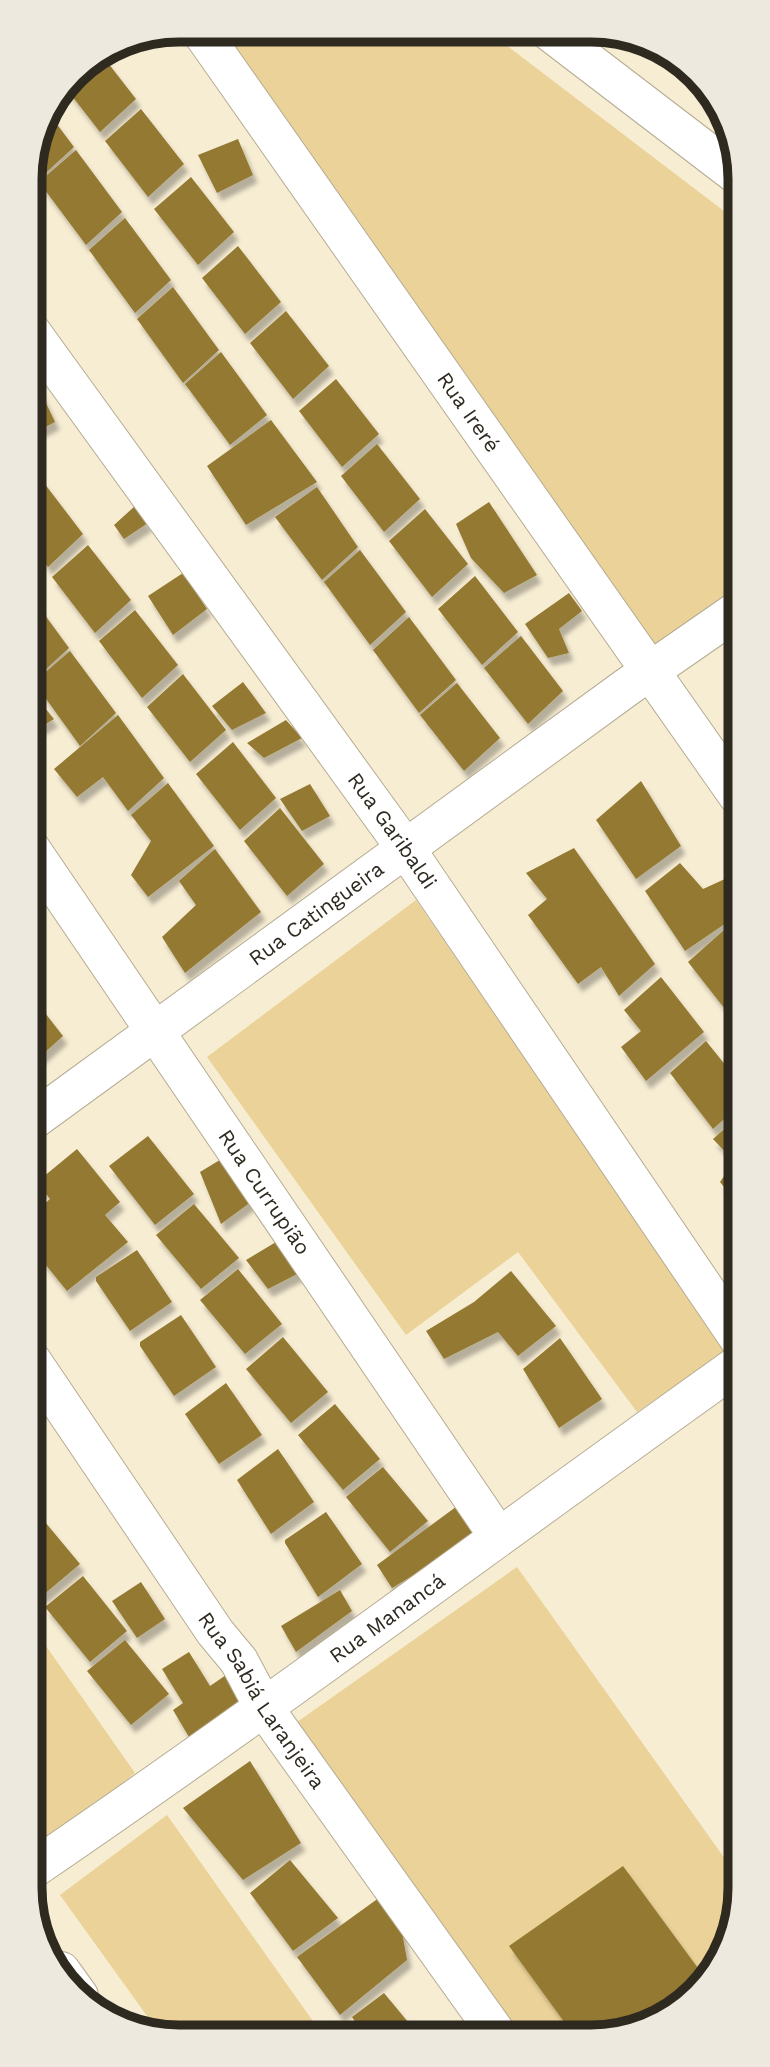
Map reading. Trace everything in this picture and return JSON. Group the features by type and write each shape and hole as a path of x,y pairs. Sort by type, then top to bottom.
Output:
{"street":[{"name":"Rua Ireré","path":"208,42 728,782"},
{"path":"563,42 727,168"},
{"name":"Rua Garibaldi","path":"42,347 406,849 728,1323"},
{"name":"Rua Catingueira","path":"42,1114 158,1032 649,671 728,617"},
{"name":"Rua Currupião","path":"42,865 498,1536"},
{"name":"Rua Manancá","path":"42,1863 264,1708 728,1372"},
{"name":"Rua Sabiá Laranjeira","path":"42,1375 165,1553 215,1632 239,1661 264,1708 491,2025"}],"shaded area":[{"path":"219,42 502,42 728,214 728,628 669,669"},
{"path":"416,900 726,1351 637,1412 518,1252 406,1335 207,1057"},
{"path":"517,1567 728,1863 727,1906 718,1940 710,1956 688,1985 674,1997 635,2018 591,2025 501,2025 290,1727"},
{"path":"42,1640 135,1773 42,1850"},
{"path":"167,1815 316,2025 179,2025 151,2022 60,1895"}],"building":[{"path":"107,62 136,99 100,132 71,95 82,82"},
{"path":"141,109 184,164 148,197 105,141"},
{"path":"55,121 74,147 42,176 43,161"},
{"path":"238,139 253,175 217,193 198,155"},
{"path":"76,150 122,212 86,245 42,186 42,179"},
{"path":"191,177 234,232 198,265 154,209"},
{"path":"125,218 171,280 135,313 89,250"},
{"path":"238,246 281,302 245,334 202,278"},
{"path":"173,287 219,350 183,383 137,319"},
{"path":"286,311 329,366 293,399 250,343"},
{"path":"221,352 267,415 230,445 185,384"},
{"path":"336,379 379,434 342,467 299,411"},
{"path":"42,395 55,422 42,429"},
{"path":"271,420 317,482 246,525 207,466"},
{"path":"377,444 420,499 384,532 341,476"},
{"path":"42,480 83,534 48,567 42,559"},
{"path":"317,487 358,547 322,580 275,517"},
{"path":"489,502 537,575 504,593 471,558 456,524"},
{"path":"135,506 148,523 124,539 114,525"},
{"path":"425,509 468,564 432,597 389,541"},
{"path":"88,545 131,600 95,633 52,577"},
{"path":"360,550 406,612 370,645 324,582"},
{"path":"183,573 207,609 173,635 148,596"},
{"path":"475,576 518,632 482,665 438,609"},
{"path":"569,593 582,611 559,629 569,653 548,658 525,624"},
{"path":"135,610 178,665 142,698 99,641"},
{"path":"42,611 69,648 42,673"},
{"path":"409,617 456,680 419,713 373,650"},
{"path":"521,636 563,691 528,724 484,668"},
{"path":"70,651 116,713 80,746 42,693 42,675"},
{"path":"183,674 226,730 190,762 147,707"},
{"path":"243,682 266,713 232,730 212,706"},
{"path":"457,683 500,738 464,771 420,715"},
{"path":"42,704 54,719 42,726"},
{"path":"118,715 164,778 128,811 103,777 77,797 54,769"},
{"path":"286,720 302,738 264,758 247,743"},
{"path":"233,742 276,798 240,830 196,774"},
{"path":"641,781 681,846 636,879 596,820"},
{"path":"168,783 214,846 148,897 131,875 151,841 131,815"},
{"path":"310,784 330,816 302,831 280,799"},
{"path":"280,808 324,864 287,896 244,841"},
{"path":"574,848 655,964 619,996 601,967 578,984 528,915 547,899 526,873"},
{"path":"215,849 261,912 185,973 162,937 196,905 179,881"},
{"path":"680,863 703,889 728,878 728,922 685,951 645,891"},
{"path":"724,930 728,935 728,1013 688,962"},
{"path":"661,977 704,1032 646,1081 621,1047 641,1031 624,1010"},
{"path":"42,1009 63,1036 42,1055"},
{"path":"706,1041 728,1068 728,1116 713,1129 670,1073"},
{"path":"728,1126 728,1155 713,1139"},
{"path":"148,1136 194,1194 155,1225 109,1166"},
{"path":"77,1149 120,1202 105,1215 128,1242 67,1291 42,1260 42,1206 50,1199 42,1189 42,1178"},
{"path":"228,1155 255,1199 221,1224 200,1172"},
{"path":"728,1170 728,1192 720,1182"},
{"path":"194,1204 239,1258 201,1289 156,1235"},
{"path":"281,1239 305,1270 268,1289 246,1260"},
{"path":"137,1250 172,1302 130,1331 96,1281 96,1277"},
{"path":"238,1269 282,1324 245,1354 200,1300"},
{"path":"511,1271 556,1326 518,1356 498,1332 444,1359 426,1331 474,1302"},
{"path":"181,1315 216,1367 174,1396 140,1346 140,1342"},
{"path":"283,1337 328,1392 291,1423 246,1369"},
{"path":"560,1338 602,1399 559,1428 523,1369"},
{"path":"226,1383 262,1435 219,1464 185,1414"},
{"path":"335,1404 380,1459 343,1490 298,1435"},
{"path":"278,1449 314,1502 271,1534 237,1480"},
{"path":"383,1467 428,1521 390,1552 346,1497"},
{"path":"464,1501 488,1530 392,1588 377,1565"},
{"path":"326,1512 362,1564 318,1597 285,1540"},
{"path":"42,1518 80,1564 42,1596"},
{"path":"83,1576 127,1631 90,1662 45,1607"},
{"path":"141,1582 165,1619 137,1638 112,1601"},
{"path":"340,1590 352,1611 296,1652 281,1626"},
{"path":"125,1640 169,1694 131,1725 87,1671"},
{"path":"189,1652 210,1686 229,1673 246,1700 189,1737 173,1710 183,1703 162,1669"},
{"path":"250,1761 301,1843 243,1880 183,1808"},
{"path":"290,1860 338,1918 293,1951 250,1893"},
{"path":"623,1866 700,1971 674,1997 643,2015 609,2024 566,2025 509,1946"},
{"path":"394,1887 407,1960 340,2015 297,1957"},
{"path":"384,1993 411,2025 357,2025 352,2017"}]}
